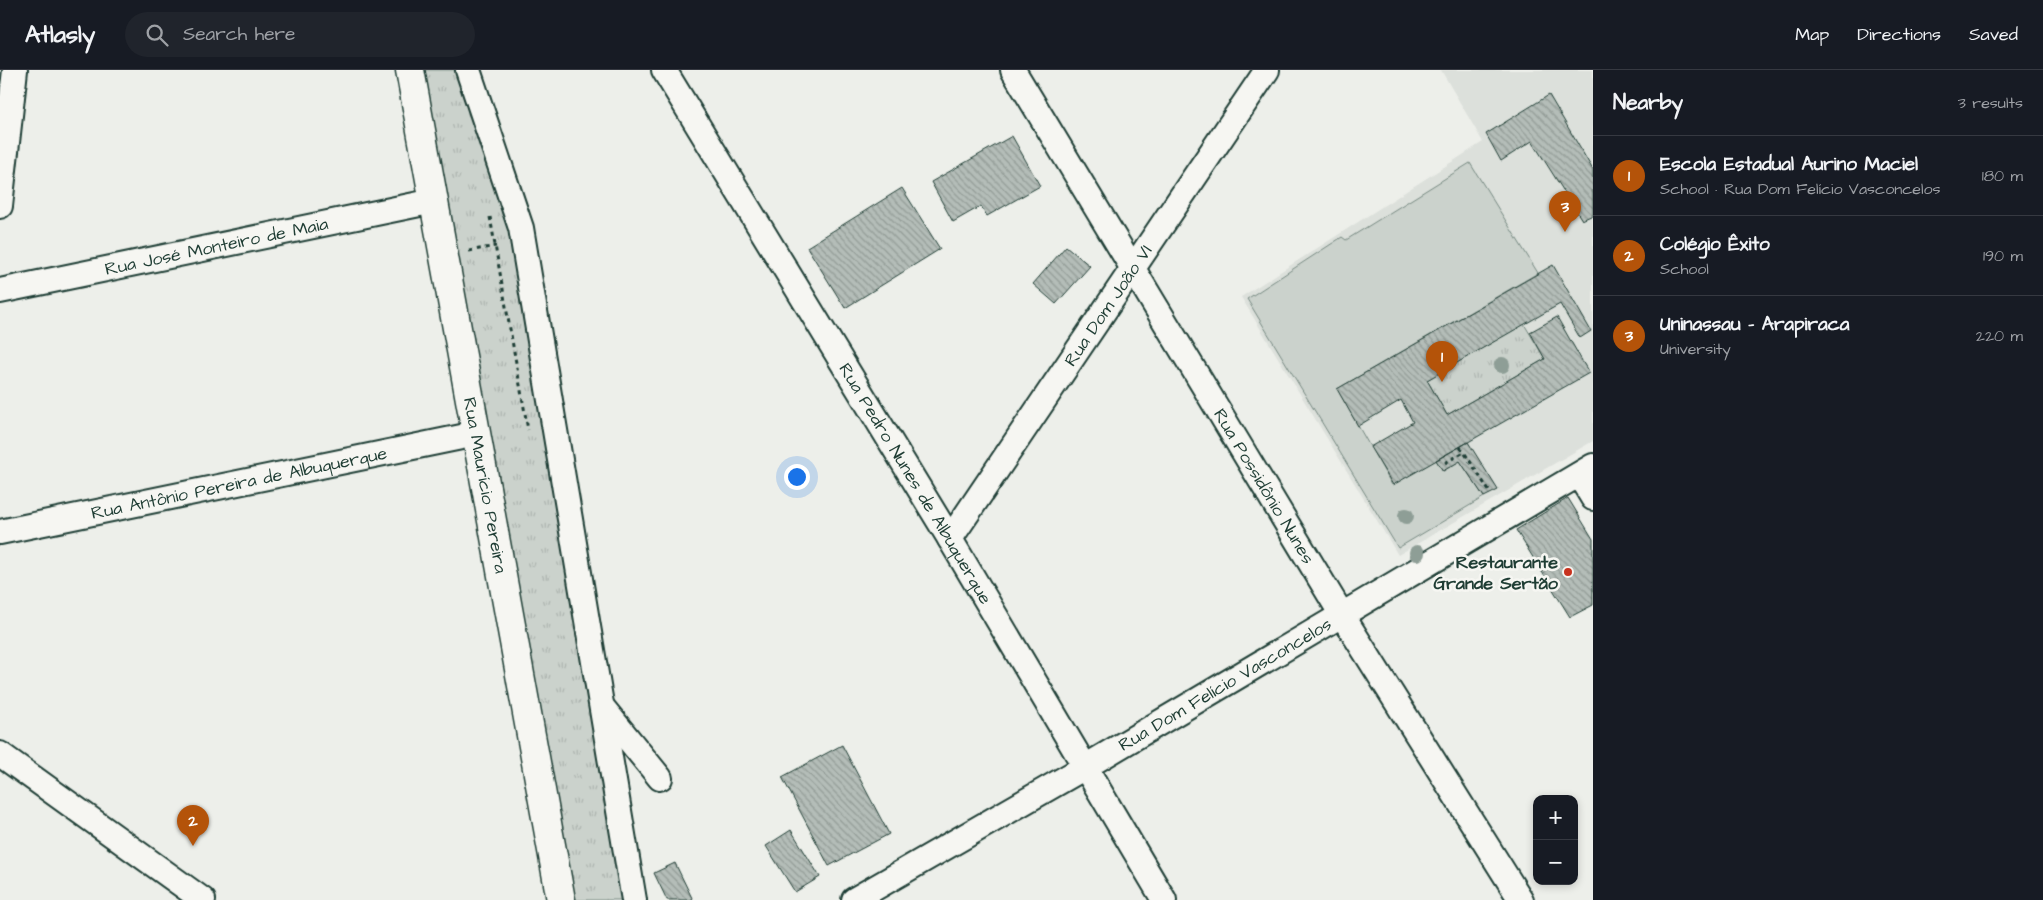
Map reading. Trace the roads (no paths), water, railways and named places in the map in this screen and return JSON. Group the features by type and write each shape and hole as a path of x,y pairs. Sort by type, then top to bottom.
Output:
{"main road":[{"name":"Rua Maurício Pereira","path":"410,70 561,900"}],"street":[{"path":"468,70 521,228 634,900"},
{"name":"Rua Pedro Nunes de Albuquerque","path":"664,70 950,538 1164,900"},
{"name":"Rua Possidônio Nunes","path":"1013,70 1342,615 1521,900"},
{"name":"Rua Dom João VI","path":"950,538 1267,70"},
{"path":"0,206 15,79"},
{"name":"Rua José Monteiro de Maia","path":"0,291 434,201"},
{"name":"Rua Antônio Pereira de Albuquerque","path":"0,532 476,434"},
{"path":"1586,470 1593,498"},
{"name":"Rua Dom Felício Vasconcelos","path":"854,900 1085,767 1586,470"},
{"path":"602,707 660,778"},
{"path":"0,754 203,900"}],"place":[{"name":"Uninassau - Arapiraca","path":"1565,232"},
{"name":"Escola Estadual Aurino Maciel","path":"1442,382"},
{"name":"Restaurante Grande Sertão","path":"1568,572"},
{"name":"Colégio Êxito","path":"193,846"}]}
